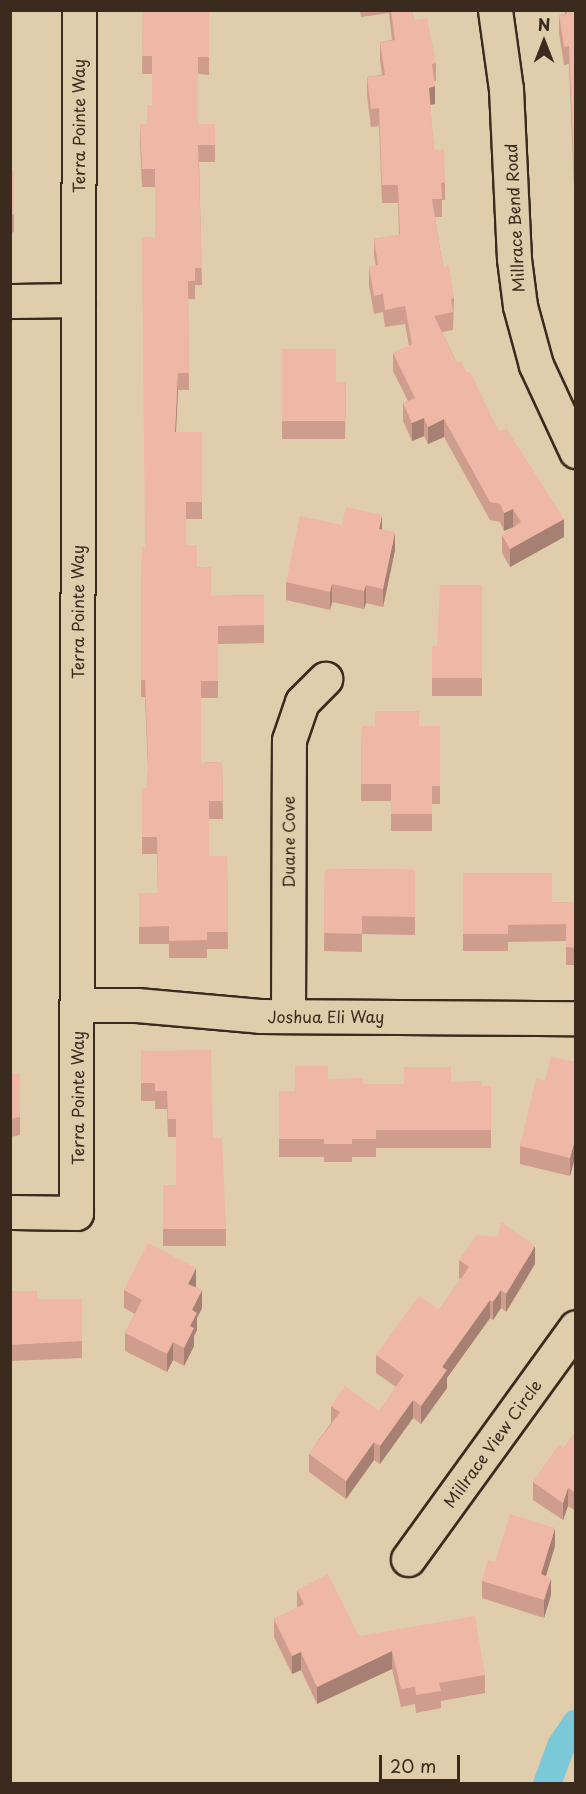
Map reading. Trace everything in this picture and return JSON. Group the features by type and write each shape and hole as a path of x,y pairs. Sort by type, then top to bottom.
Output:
{"street":[{"name":"Terra Pointe Way","path":"10,1212 76,1213 79,10"},
{"name":"Millrace Bend Road","path":"495,10 507,99 514,259 520,306 536,365 576,451"},
{"path":"10,301 78,300"},
{"name":"Duane Cove","path":"288,1016 289,740 302,702 325,679"},
{"name":"Joshua Eli Way","path":"77,1005 137,1005 288,1016 576,1018"},
{"name":"Millrace View Circle","path":"408,1559 576,1327"}],"building":[{"path":"143,10 209,10 209,57 198,57 198,124 215,124 215,145 198,145 202,268 195,268 195,281 188,281 189,373 178,373 175,432 202,432 202,502 186,502 186,545 197,545 197,567 211,567 211,596 264,595 264,625 218,626 218,681 201,681 201,763 222,762 223,801 209,801 209,856 227,856 228,932 207,932 207,940 169,941 169,926 139,927 139,893 158,893 157,837 142,837 142,789 147,788 148,759 145,680 141,680 142,547 145,547 142,237 155,237 155,169 142,169 140,124 147,124 147,105 152,105 152,56 142,56"},
{"path":"391,10 412,10 414,20 427,18 436,63 432,64 435,86 429,88 434,150 444,149 445,182 441,183 442,199 432,199 443,267 449,266 454,298 451,299 453,312 434,316 457,363 461,361 467,373 470,372 499,432 506,428 564,519 510,549 502,535 521,522 513,509 504,513 500,504 490,502 444,419 428,427 424,418 412,423 403,403 415,398 393,353 412,344 405,306 385,310 383,294 374,296 369,267 378,265 374,239 400,234 398,185 382,185 379,108 371,109 367,77 385,75 380,42 395,40"},
{"path":"567,10 576,10 576,171 574,171 569,46 564,47 559,15 567,14"},
{"path":"10,171 14,171 14,214 10,215"},
{"path":"282,349 336,349 336,382 346,382 345,421 282,421"},
{"path":"346,507 382,515 379,529 395,532 383,589 366,585 364,591 332,584 330,592 286,582 300,516 342,525"},
{"path":"440,585 482,585 482,678 432,678 432,646 437,646"},
{"path":"375,711 419,711 419,726 440,726 440,786 432,786 432,814 391,814 391,784 361,784 362,726 375,726"},
{"path":"325,869 415,870 415,917 362,916 362,934 324,933"},
{"path":"463,873 552,873 552,902 576,903 576,948 566,947 566,924 508,925 508,934 463,934"},
{"path":"211,1050 213,1138 222,1138 226,1229 163,1229 163,1185 176,1185 176,1119 168,1119 167,1091 155,1091 155,1083 141,1083 141,1051"},
{"path":"551,1057 576,1062 576,1136 570,1158 520,1146 536,1079 545,1081"},
{"path":"295,1066 328,1066 328,1079 363,1078 363,1084 404,1084 404,1067 451,1067 451,1082 482,1081 482,1086 491,1086 491,1130 376,1130 376,1139 352,1139 352,1144 324,1144 324,1139 279,1139 279,1091 295,1091"},
{"path":"10,1074 20,1074 20,1117 10,1119"},
{"path":"501,1222 535,1246 506,1294 501,1290 493,1302 490,1300 442,1367 447,1370 421,1406 413,1400 380,1446 374,1442 346,1481 309,1454 340,1412 331,1406 345,1386 379,1411 404,1375 376,1355 419,1296 439,1310 469,1267 459,1260 477,1235 498,1237"},
{"path":"148,1243 196,1268 188,1284 202,1290 192,1310 197,1313 190,1326 194,1328 184,1348 173,1342 167,1354 125,1333 142,1300 124,1290"},
{"path":"10,1291 37,1291 37,1299 82,1299 82,1341 10,1345"},
{"path":"10,1413 12,1413 12,1444 10,1444"},
{"path":"576,1431 576,1493 568,1488 563,1503 533,1482 559,1444 564,1448"},
{"path":"510,1514 555,1528 541,1574 551,1578 544,1600 482,1581 488,1560 495,1562"},
{"path":"328,1574 359,1636 475,1616 485,1675 439,1683 441,1691 416,1695 415,1687 401,1689 392,1651 317,1687 301,1652 292,1656 274,1619 304,1604 297,1590"}],"waterway":[{"path":"547,1784 561,1746 576,1724"}]}
